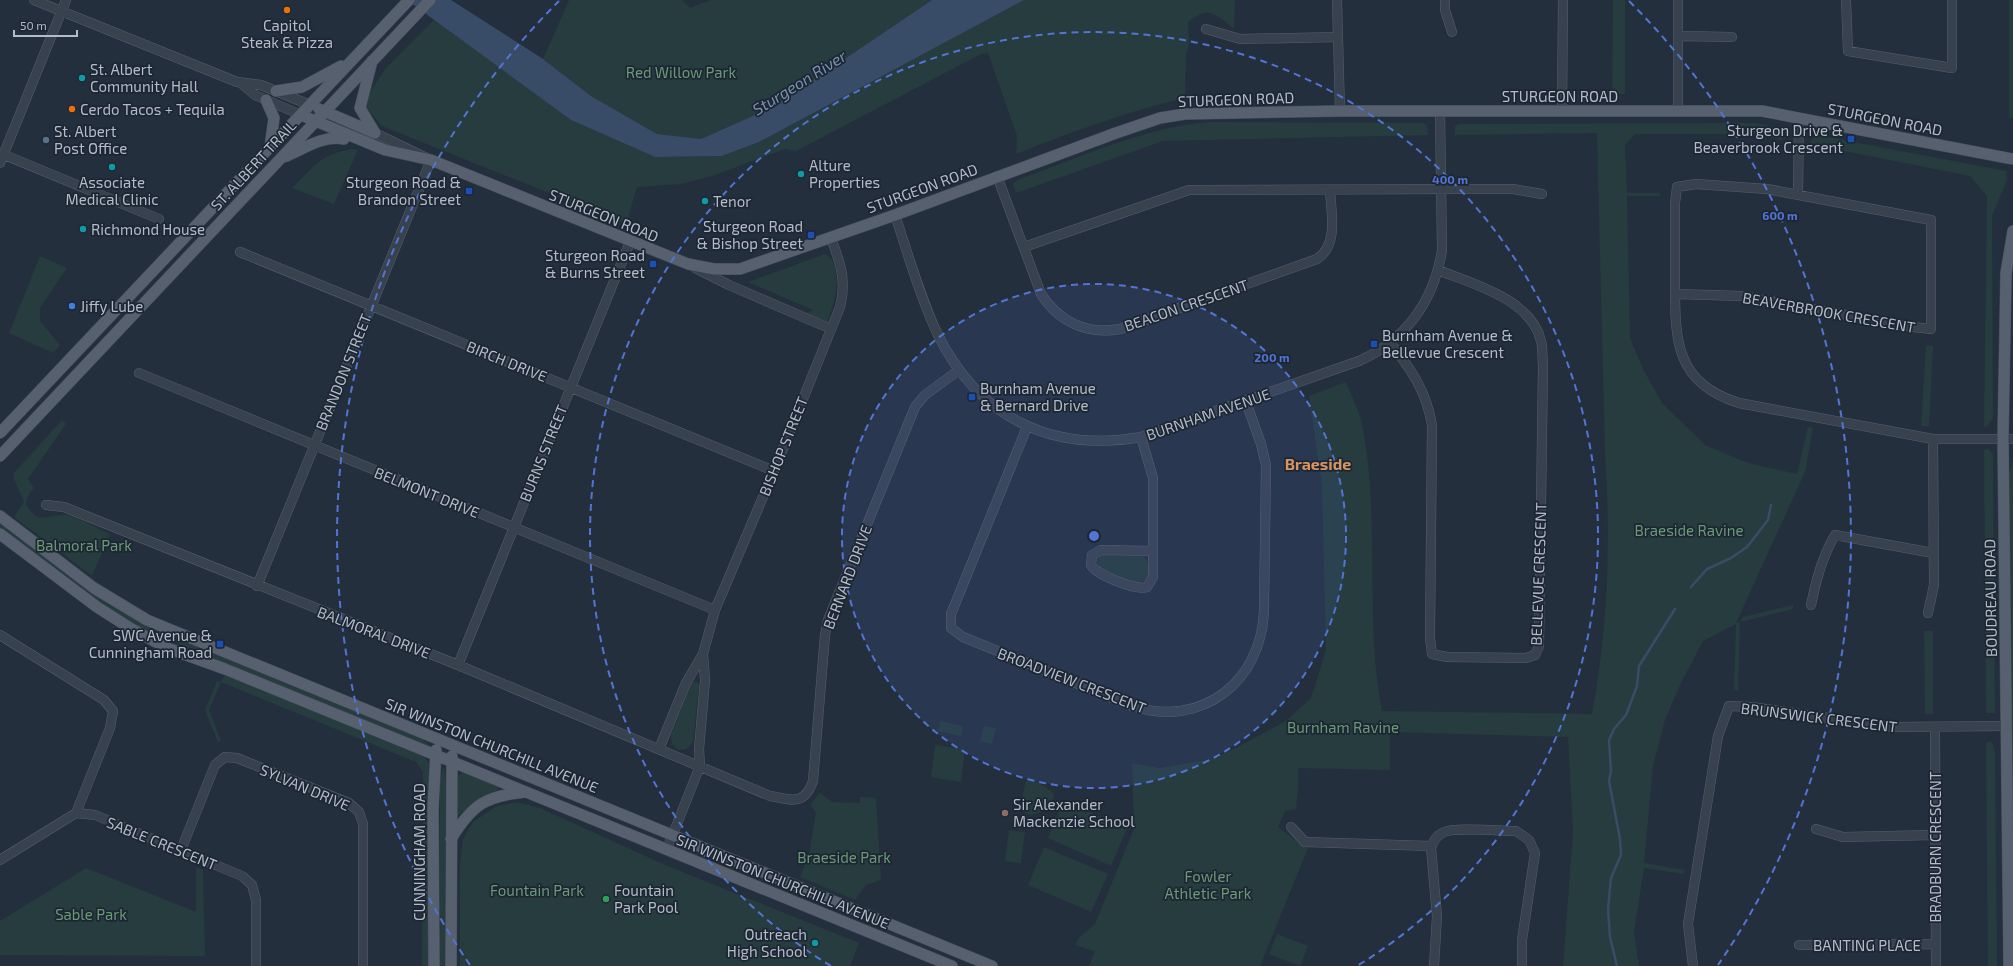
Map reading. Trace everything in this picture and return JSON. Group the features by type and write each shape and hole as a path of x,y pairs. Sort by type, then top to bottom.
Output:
{"main road":[{"name":"ST. ALBERT TRAIL","path":"0,433 409,0"},
{"name":"ST. ALBERT TRAIL","path":"0,456 430,0"},
{"path":"276,91 302,87 318,80 352,60"},
{"path":"372,61 360,108 375,133"},
{"path":"266,100 274,118 270,147"},
{"name":"STURGEON ROAD","path":"310,105 375,133"},
{"name":"STURGEON ROAD","path":"301,115 367,144 399,154 431,160 630,242 688,264 714,269 740,269 895,215 997,176 1160,118 1202,112 1762,111 2013,159"},
{"path":"280,159 329,137 367,144"},
{"name":"BOUDREAU ROAD","path":"2009,966 2006,726 2008,439 2006,273 2013,231"},
{"name":"SIR WINSTON CHURCHILL AVENUE","path":"0,516 94,588 147,620 992,966"},
{"name":"SIR WINSTON CHURCHILL AVENUE","path":"0,534 97,607 167,648 225,669 952,966"},
{"name":"CUNNINGHAM ROAD","path":"434,966 433,809 437,739"},
{"path":"451,966 452,745"},
{"path":"451,840 464,819 475,808 489,799 509,794 527,792"}],"street":[{"path":"34,0 242,84 255,95 301,115"},
{"path":"66,0 1,157 160,219"},
{"path":"1338,0 1337,37 1340,111"},
{"path":"1445,0 1445,10 1452,32"},
{"path":"1562,0 1562,111"},
{"path":"1678,0 1678,110"},
{"path":"1846,0 1848,52 1952,68 1952,0"},
{"path":"1206,29 1240,39 1337,37"},
{"path":"1678,36 1732,37"},
{"path":"242,84 261,85 310,105"},
{"name":"BURNHAM AVENUE","path":"895,215 931,318 946,350 959,370 991,402 1027,427 1068,439 1094,442 1118,441 1141,437 1246,402 1359,361 1391,343 1407,327 1421,309 1431,290 1438,270 1442,250 1440,111"},
{"path":"1798,194 1800,118"},
{"name":"STURGEON ROAD","path":"375,133 431,160"},
{"name":"BRANDON STREET","path":"256,586 370,305 431,160"},
{"name":"BEACON CRESCENT","path":"997,176 1041,294 1057,314 1071,324 1088,330 1104,331 1120,329 1322,256 1329,248 1332,237 1330,190"},
{"name":"BEAVERBROOK CRESCENT","path":"1675,294 1742,296 1913,328 1931,329 1931,220 1798,194 1730,186 1696,184 1677,187 1675,203 1675,294 1675,331 1681,354 1697,378 1720,396 1739,403 1933,439 2008,439"},
{"path":"1024,247 1190,190 1513,189 1542,194"},
{"name":"BISHOP STREET","path":"659,749 686,683 703,654 715,610 774,471 840,307 843,285 842,270 831,238"},
{"name":"BURNS STREET","path":"458,665 630,242"},
{"name":"BIRCH DRIVE","path":"240,252 774,471"},
{"path":"688,264 729,285 831,329"},
{"name":"BELLEVUE CRESCENT","path":"1391,343 1418,381 1427,402 1432,425 1430,638 1432,654 1447,657 1526,658 1535,655 1539,646 1543,365 1542,342 1532,321 1517,305 1483,288 1438,270"},
{"name":"BERNARD DRIVE","path":"700,766 770,796 796,800 804,797 809,791 813,781 825,635 828,620 915,408 925,395 959,370"},
{"name":"BELMONT DRIVE","path":"139,374 715,610"},
{"name":"BROADVIEW CRESCENT","path":"1027,427 951,614 951,628 963,637 1132,706 1151,711 1179,712 1209,702 1235,683 1252,660 1262,633 1264,610 1266,465 1262,444 1246,402"},
{"path":"1141,437 1153,478 1152,551 1154,577 1150,584 1143,588 1136,588 1098,572 1091,565 1092,555 1101,550 1152,551"},
{"path":"1928,613 1934,585 1933,439"},
{"name":"BALMORAL DRIVE","path":"46,505 64,508 256,586 458,665 700,766"},
{"path":"1811,605 1817,578 1828,547 1835,536 1933,553"},
{"path":"0,635 104,700 113,711 110,728 76,813 0,860"},
{"name":"BISHOP STREET","path":"667,849 700,766 698,749 705,680 703,654"},
{"name":"BRUNSWICK CRESCENT","path":"1693,966 1688,924 1718,736 1729,706 1880,725 1935,727 2006,726"},
{"name":"BRADBURN CRESCENT","path":"1935,727 1934,835 1936,966"},
{"name":"SYLVAN DRIVE","path":"181,850 215,765 225,756 237,758 349,803 359,812 363,824 363,966"},
{"name":"SABLE CRESCENT","path":"76,813 95,815 242,876 252,885 256,900 256,966"},
{"path":"1291,827 1305,842 1431,846"},
{"path":"1816,829 1843,837 1934,835"},
{"path":"1434,966 1437,916 1431,846 1440,834 1452,830 1516,831 1529,840 1534,848 1535,858 1522,940 1522,966"},
{"name":"BANTING PLACE","path":"1799,946 1935,944"}],"green space":[{"name":"Red Willow Park","path":"569,0 682,0 690,8 711,0 932,0 775,106 701,139 657,134 591,96 543,59"},
{"path":"1024,0 1235,0 1234,29 1217,16 1207,13 1202,14 1188,22 1189,45 1186,54 1185,98 1142,109 1079,130 1016,154 1017,136 988,53 981,54 796,151 785,149 712,176 681,184 637,187 626,224 382,126 367,108 368,95 386,68 435,19 571,120 655,157 722,156 759,142"},
{"path":"1613,0 1625,0 1625,94 1612,94"},
{"path":"2009,0 2013,0 2013,118 2009,118"},
{"path":"1208,122 1422,123 1427,125 1428,135 1163,141 1016,193 1013,184 1017,180 1111,145 1159,130"},
{"path":"1756,123 1783,131 1782,140 1754,134 1635,134 1625,145 1627,193 1659,193 1661,196 1627,196 1630,338 1643,369 1662,403 1705,445 1748,463 1797,474 1808,427 1813,428 1805,472 1736,623 1740,622 1738,691 1734,689 1736,624 1703,641 1680,685 1665,720 1653,766 1644,863 1685,870 1684,874 1644,868 1634,932 1639,966 1563,966 1573,832 1568,737 1390,732 1390,770 1298,768 1296,809 1285,811 1278,827 1303,846 1308,848 1260,966 1089,966 1095,951 1075,945 1079,938 1095,924 1134,829 1132,763 1159,768 1208,760 1232,750 1286,721 1311,698 1326,650 1322,486 1309,396 1346,382 1361,419 1368,460 1371,496 1374,640 1382,711 1592,714 1602,649 1608,551 1597,133 1455,135 1455,126 1459,124"},
{"path":"1822,136 2006,171 2007,180 1992,216 1993,418 1988,426 1984,427 1987,196 1970,176 1809,144 1814,137"},
{"path":"354,149 358,150 334,204 292,188 313,167 326,157"},
{"path":"825,254 831,258 833,262 836,276 834,303 827,322 806,314 813,310 748,282"},
{"path":"40,256 67,268 40,308 40,321 60,345 53,353 9,333"},
{"path":"1926,345 1933,346 1929,426 1921,426"},
{"name":"Balmoral Park","path":"62,420 66,424 28,479 34,488 28,496 26,504 36,516 40,518 67,515 82,520 110,534 92,576 14,517 24,502 14,479 14,473"},
{"path":"1988,449 1993,454 1995,713 1986,713 1984,450"},
{"path":"2013,461 2013,966 2009,474"},
{"path":"0,522 56,566 95,593 134,618 155,629 420,737 434,749 138,627 90,597 0,528"},
{"path":"1099,556 1143,556 1149,564 1148,577 1143,581 1131,582 1111,574 1100,568 1097,561"},
{"path":"1793,605 1793,609 1740,622 1743,617"},
{"path":"1924,631 1933,631 1933,714 1925,714"},
{"path":"225,674 425,757 431,766 430,966 422,966 423,772 416,762 221,682"},
{"path":"217,681 221,682 209,710 221,741 218,742 205,710"},
{"path":"696,681 699,684 693,742 686,749 679,750 672,744 671,735 692,682"},
{"path":"940,721 963,726 961,736 938,731"},
{"path":"984,726 996,728 992,744 980,741"},
{"path":"1986,742 1992,742 1995,752 1997,966 1988,966"},
{"path":"935,745 965,749 961,782 931,777"},
{"path":"444,767 446,779 445,965 439,966 440,778"},
{"path":"464,772 499,787 497,791 472,805 456,817 456,777"},
{"path":"1031,778 1051,791 1054,795 1050,805 1046,809 1036,814 1025,813 1020,810 1026,780"},
{"name":"Braeside Park","path":"820,793 832,802 860,803 860,797 876,798 881,880 866,885 855,900 800,877 809,855 816,812 810,805"},
{"path":"1064,801 1127,828 1111,866 1048,838"},
{"name":"Fountain Park","path":"517,802 540,808 665,865 859,943 850,966 460,966 460,864 463,839 473,822 497,806"},
{"path":"1009,830 1025,832 1021,863 1005,861"},
{"path":"1044,847 1108,874 1091,912 1028,885"},
{"name":"Sable Park","path":"196,867 203,870 205,956 0,955 0,921 86,868 196,912"},
{"path":"1277,934 1308,946 1300,966 1269,954"}],"water":[{"path":"407,0 451,0 543,59 591,96 657,134 701,139 775,106 932,0 1024,0 759,142 722,156 655,157 571,120"}],"waterway":[{"path":"1691,587 1707,569 1731,558 1747,547 1768,520 1771,505"},
{"path":"1617,966 1610,937 1608,909 1611,878 1621,855 1620,839 1609,781 1611,771 1609,740 1614,729 1626,715 1637,686 1639,666 1675,609"}],"place":[{"name":"Capitol Steak & Pizza","path":"287,10"},
{"name":"St. Albert Community Hall","path":"82,78"},
{"name":"Cerdo Tacos + Tequila","path":"72,109"},
{"name":"Sturgeon Drive & Beaverbrook Crescent","path":"1851,139"},
{"name":"St. Albert Post Office","path":"46,140"},
{"name":"Associate Medical Clinic","path":"112,167"},
{"name":"Alture Properties","path":"801,174"},
{"name":"Sturgeon Road & Brandon Street","path":"469,191"},
{"name":"Tenor","path":"705,201"},
{"name":"Richmond House","path":"83,229"},
{"name":"Sturgeon Road & Bishop Street","path":"811,235"},
{"name":"Sturgeon Road & Burns Street","path":"653,264"},
{"name":"Jiffy Lube","path":"72,306"},
{"name":"Burnham Avenue & Bellevue Crescent","path":"1374,344"},
{"name":"Burnham Avenue & Bernard Drive","path":"972,397"},
{"name":"SWC Avenue & Cunningham Road","path":"220,644"},
{"name":"Sir Alexander Mackenzie School","path":"1005,813"},
{"name":"Fountain Park Pool","path":"606,899"},
{"name":"Outreach High School","path":"815,943"}],"district":[{"name":"Braeside","path":"1318,463"}],"water label":[{"name":"Sturgeon River","path":"799,82"}],"park label":[{"name":"Braeside Ravine","path":"1689,530"},
{"name":"Burnham Ravine","path":"1343,727"},
{"name":"Fowler Athletic Park","path":"1208,884"}]}
